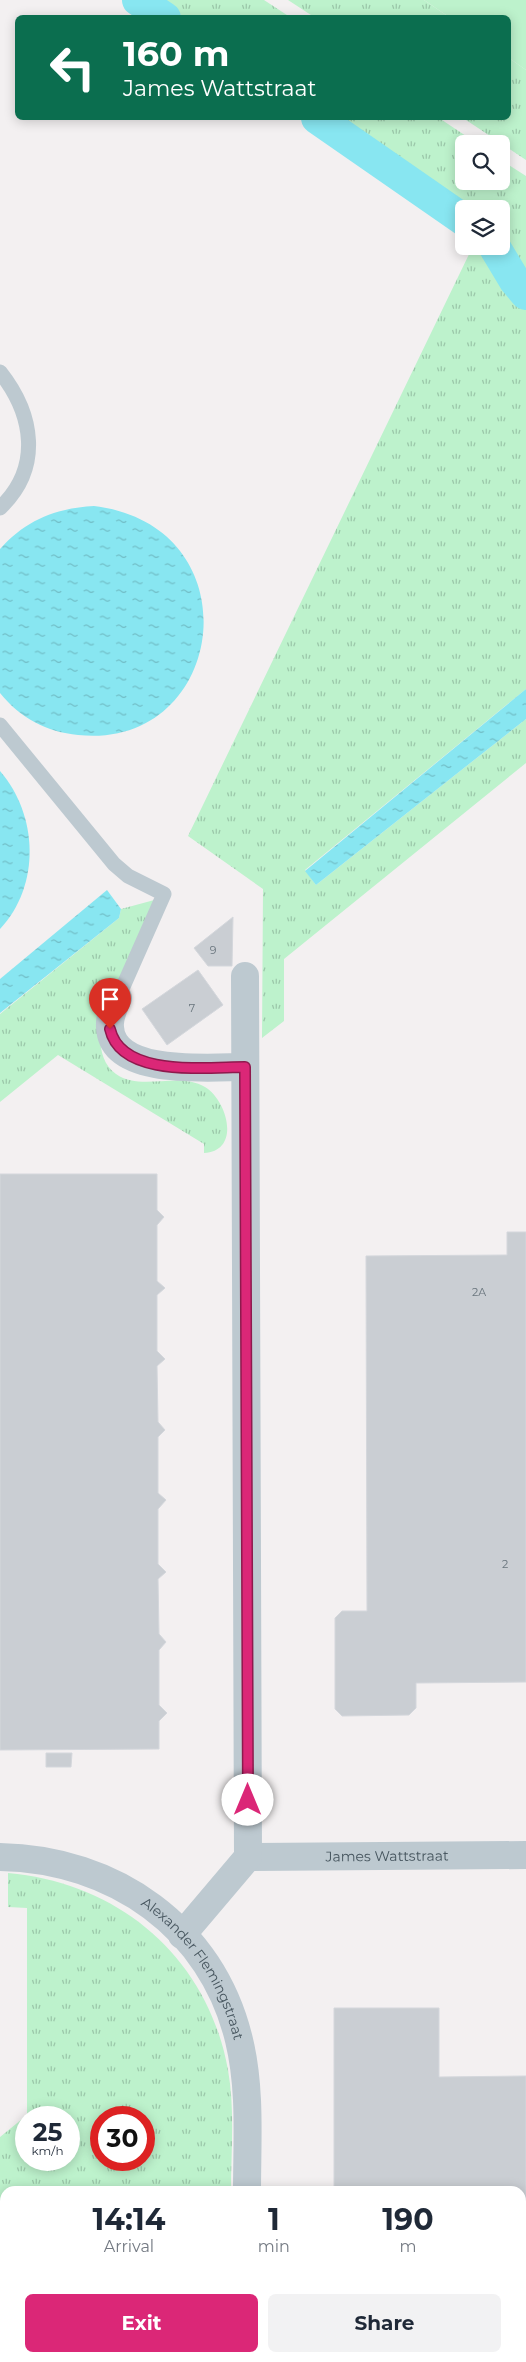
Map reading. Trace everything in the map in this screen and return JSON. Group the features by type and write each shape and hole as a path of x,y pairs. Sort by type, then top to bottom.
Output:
{"street":[{"path":"182,1935 248,1857 245,976"},
{"path":"118,998 110,1029 115,1044 128,1055 167,1066 245,1067"},
{"name":"James Wattstraat","path":"248,1857 526,1855"},
{"name":"Alexander Flemingstraat","path":"0,1857 56,1862 105,1878 138,1897 182,1935 211,1970 227,2004 239,2040 246,2080 247,2186"}],"lane":[{"path":"0,372 19,403 29,436 27,465 22,479 15,492 0,508"},
{"path":"0,725 114,864 128,876 164,894 118,998"}],"green space":[{"path":"158,0 264,0 287,15 181,15"},
{"path":"288,0 424,0 446,15 311,15"},
{"path":"424,0 526,0 526,70 511,59 511,15 446,15"},
{"path":"511,59 526,70 526,160 510,149 510,135 488,135 466,120 511,120"},
{"path":"334,120 442,120 464,135 455,135 455,190 510,190 510,166 526,176 526,281 510,255 510,200 455,200 455,206"},
{"path":"469,255 485,255 504,287 526,307 526,689 305,870 316,885 526,719 526,763 284,959 284,1021 262,1038 263,889 188,836"},
{"path":"158,899 102,1018 101,1048 110,1069 126,1079 148,1082 183,1081 205,1087 213,1094 225,1114 227,1135 223,1144 216,1150 204,1153 204,1144 58,1055 0,1102 0,1014 119,918 121,909"},
{"path":"8,1873 49,1880 87,1892 122,1910 152,1933 179,1961 201,1993 217,2030 228,2070 232,2130 231,2186 0,2186 0,2137 15,2125 15,2171 80,2171 80,2106 27,2106 27,1908 8,1907"}],"water":[{"path":"94,506 146,522 181,552 200,591 203,634 192,675 166,709 128,731 78,735 56,731 35,722 16,710 0,693 0,549 20,530 42,517 67,509"},
{"path":"526,689 526,719 316,885 305,871"},
{"path":"0,771 13,789 22,808 28,829 30,850 23,892 13,911 0,929"},
{"path":"107,890 121,909 119,918 0,1013 0,979"}],"building":[{"path":"233,917 232,966 208,966 194,948"},
{"path":"198,970 223,1005 167,1045 142,1009"},
{"path":"0,1174 157,1174 157,1210 164,1217 157,1225 157,1281 165,1288 157,1295 157,1351 165,1359 157,1366 158,1422 165,1430 158,1437 158,1493 166,1500 158,1509 158,1564 166,1572 158,1579 159,1634 166,1642 159,1650 159,1705 167,1713 159,1721 159,1749 0,1750"},
{"path":"507,1232 526,1232 526,1682 416,1683 416,1708 409,1715 342,1716 335,1709 335,1618 342,1611 367,1611 366,1256 507,1255"},
{"path":"46,1753 72,1753 71,1767 46,1767"},
{"path":"334,2008 439,2008 439,2077 526,2076 526,2186 334,2186"}],"waterway":[{"path":"138,0 160,15"},
{"path":"320,120 455,214"},
{"path":"499,255 515,281 526,294"}],"route":[{"path":"110,1029 115,1044 120,1050 136,1059 156,1065 177,1067 245,1067 248,1800"}]}
